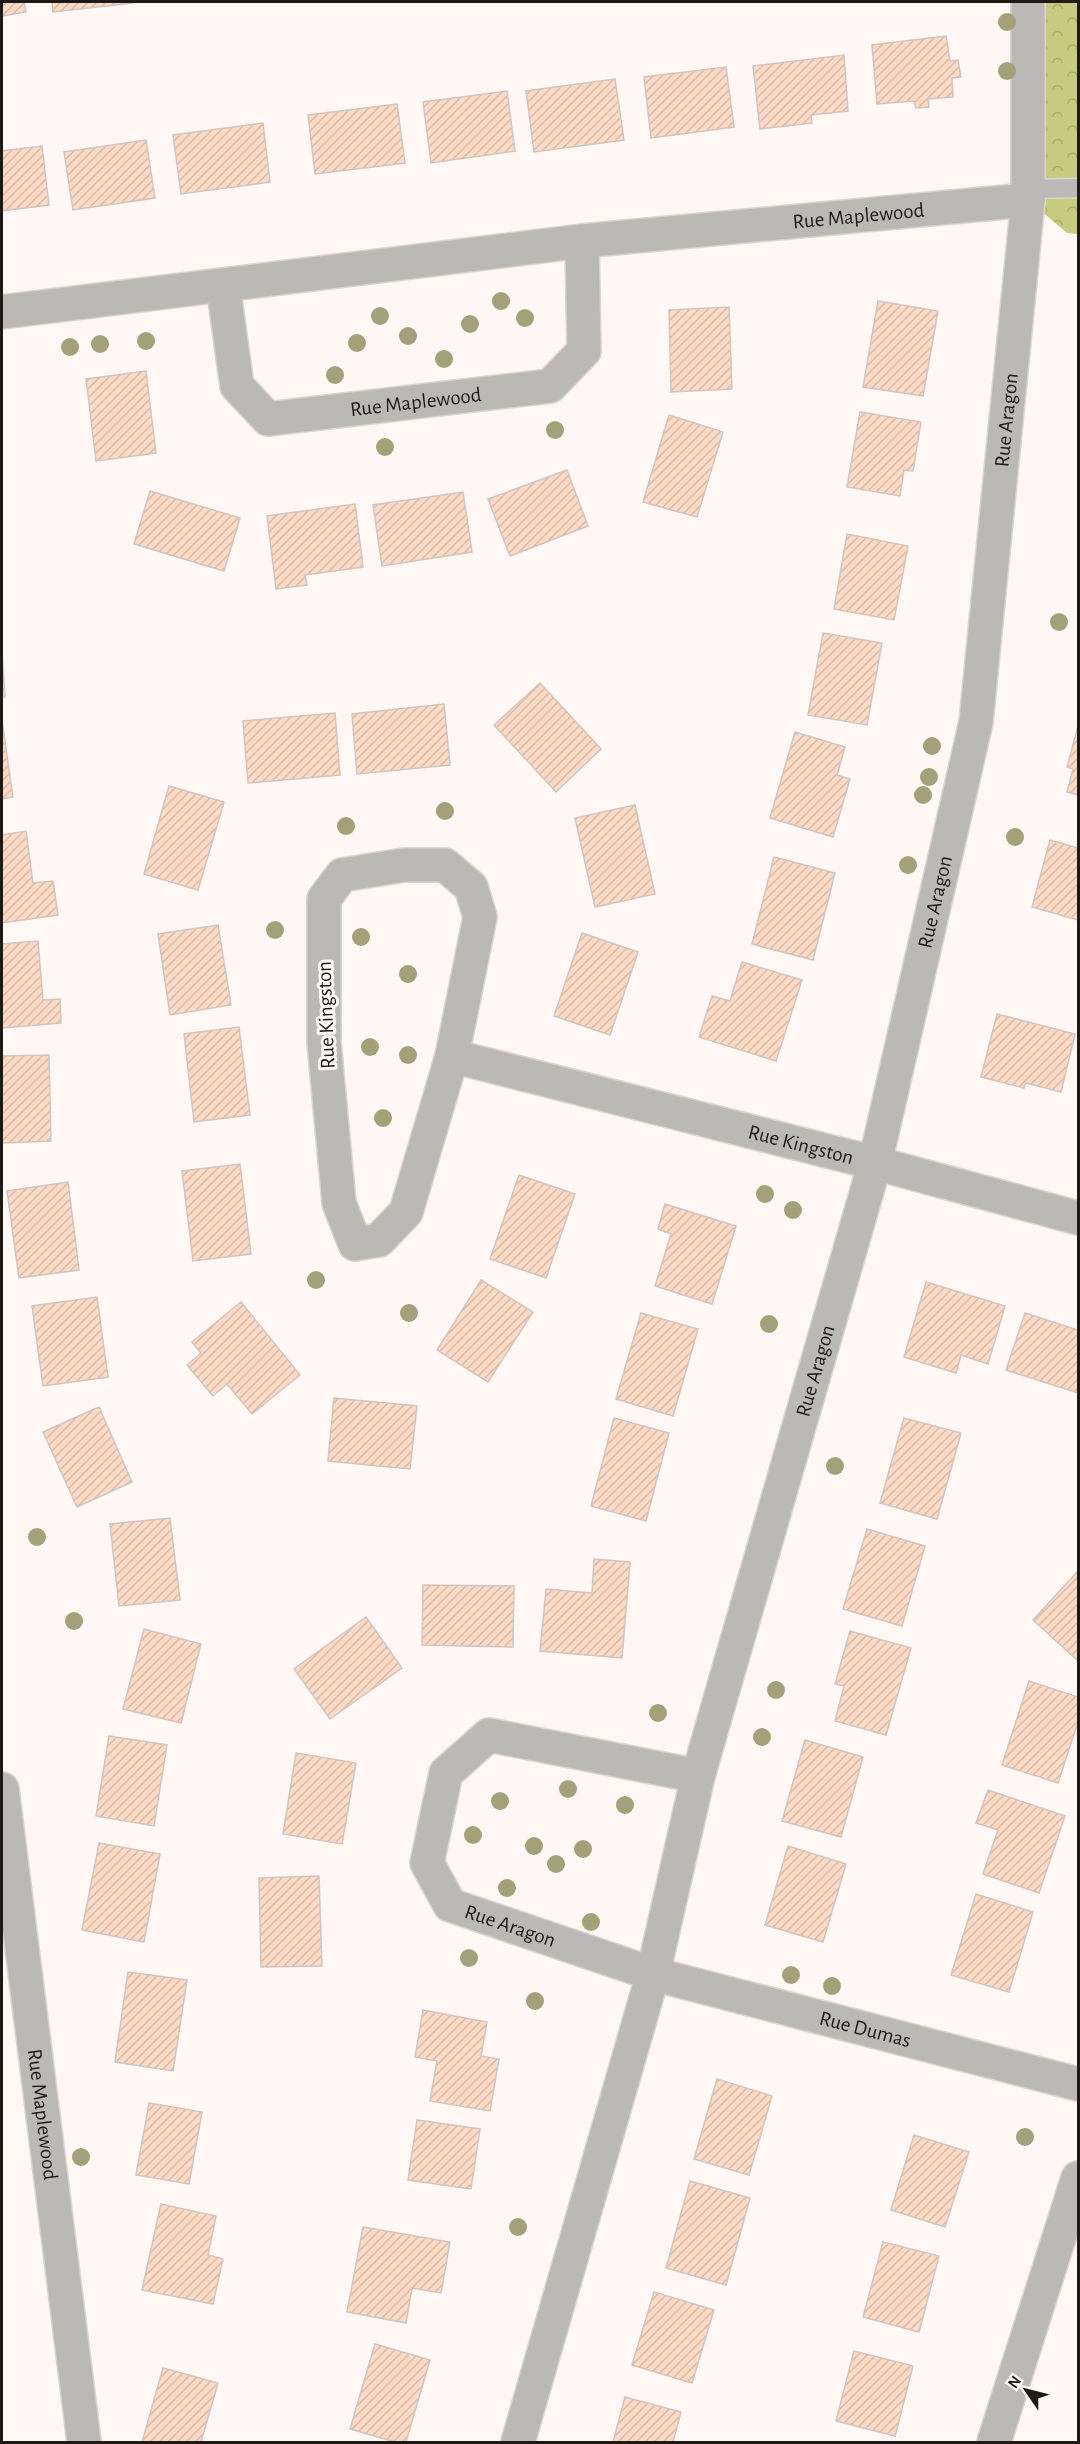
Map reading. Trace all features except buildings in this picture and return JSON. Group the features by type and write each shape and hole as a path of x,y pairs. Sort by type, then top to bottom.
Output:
{"street":[{"name":"Rue Aragon","path":"518,2442 653,1974 698,1776 875,1163 976,722 1028,194 1028,2"},
{"name":"Rue Maplewood","path":"2,312 582,242 1028,194"},
{"name":"Rue Maplewood","path":"223,285 237,386 268,419 550,386 584,351 582,242"},
{"name":"Rue Kingston","path":"404,865 445,865 471,887 480,917 452,1056 406,1212 379,1240 355,1244 339,1203 324,1042 324,899 342,875 404,865"},
{"name":"Rue Kingston","path":"452,1056 875,1163 1078,1218"},
{"name":"Rue Aragon","path":"653,1974 450,1905 427,1863 446,1773 489,1735 698,1776"},
{"name":"Rue Maplewood","path":"2,1789 84,2442"},
{"name":"Rue Dumas","path":"653,1974 1078,2084"},
{"path":"994,2442 1078,2187"}],"lane":[{"path":"1028,194 1078,188"}],"green space":[{"path":"1028,2 1078,2 1078,234 1067,233 1028,200"}]}
